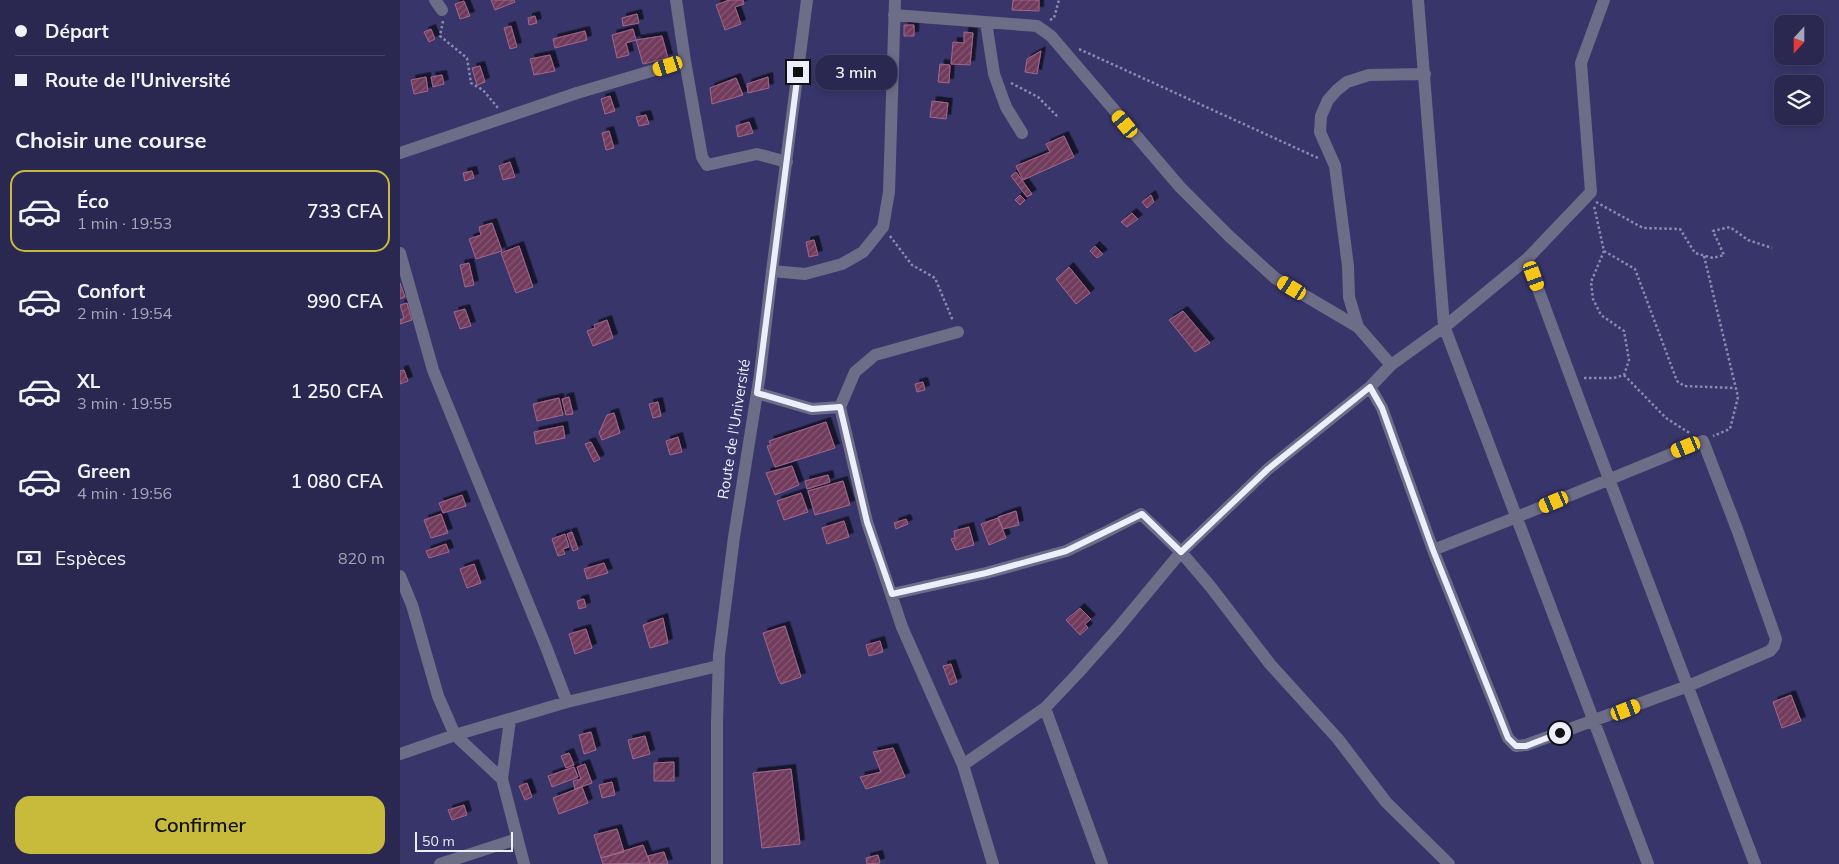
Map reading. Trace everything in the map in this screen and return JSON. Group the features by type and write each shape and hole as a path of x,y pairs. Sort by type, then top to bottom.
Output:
{"street":[{"path":"676,0 684,61 702,156 707,165 757,154 787,162"},
{"name":"Route de l'Université","path":"718,864 718,666 734,537 757,393 806,0"},
{"path":"772,270 805,274 842,264 863,252 883,227 889,192 895,0"},
{"path":"1418,0 1444,326 1648,864"},
{"path":"962,765 1045,708 1118,628 1181,552 1268,469 1370,387 1391,365 1444,326 1528,259 1591,192 1581,63 1604,0"},
{"path":"894,15 1037,26 1050,36 1180,187 1229,236 1275,278 1358,327 1391,365"},
{"path":"986,22 994,74 1006,107 1022,133"},
{"path":"400,153 577,92 684,61"},
{"path":"1358,327 1349,297 1348,266 1334,166 1320,132 1321,116 1328,100 1348,82 1369,75 1425,74"},
{"path":"400,253 433,370 567,702"},
{"path":"1528,259 1608,479 1755,864"},
{"path":"958,332 875,355 855,372 840,407 867,522 902,627 962,765 993,864"},
{"path":"1370,387 1382,408 1433,550 1508,738 1516,746 1526,746 1688,686 1770,651 1776,640 1737,529 1702,441 1517,518 1433,550"},
{"path":"757,393 812,409 840,407"},
{"path":"892,594 986,573 1066,551 1142,514 1181,552 1210,586 1270,664 1338,739 1386,802 1449,864"},
{"path":"400,576 412,604 438,696 455,735 502,779"},
{"path":"400,754 455,735 567,702 718,666"},
{"path":"1045,708 1102,864"},
{"path":"510,720 502,779 524,864"},
{"path":"440,864 517,839"}],"path":[{"path":"1037,26 1054,18 1058,0"},
{"path":"438,5 443,23 440,36 467,58 471,83 483,90 506,118"},
{"path":"1077,48 1334,166"},
{"path":"994,74 1038,97 1059,118"},
{"path":"1624,375 1629,360 1624,331 1601,315 1594,299 1591,282 1604,251 1593,200 1643,228 1680,229 1695,253 1704,256 1713,258 1724,255 1713,231 1730,227 1748,240 1772,248"},
{"path":"883,227 912,265 935,278 958,332"},
{"path":"1604,251 1635,269 1677,381 1684,386 1736,388"},
{"path":"1624,375 1666,418 1702,441 1730,429 1738,397 1704,256"},
{"path":"1577,378 1614,378 1624,375"}],"building":[{"path":"491,0 514,0 515,2 495,10"},
{"path":"729,0 743,0 744,4 735,7 741,24 725,30 716,5"},
{"path":"1013,0 1039,0 1039,11 1012,10"},
{"path":"464,1 470,16 460,19 455,4"},
{"path":"637,14 639,23 623,26 622,18"},
{"path":"535,16 537,23 529,25 528,18"},
{"path":"904,25 914,25 914,36 904,36"},
{"path":"511,26 517,47 510,49 504,28"},
{"path":"431,29 435,39 429,42 424,32"},
{"path":"633,29 636,40 626,43 629,55 617,58 612,35"},
{"path":"585,31 587,40 555,48 553,39"},
{"path":"964,32 973,33 970,65 951,64 953,42 964,43"},
{"path":"662,36 668,58 643,64 636,40"},
{"path":"1041,51 1037,74 1025,72 1027,59"},
{"path":"550,55 555,71 534,75 530,59"},
{"path":"940,64 950,65 949,83 938,82"},
{"path":"480,66 485,82 477,85 472,68"},
{"path":"442,75 444,84 433,87 431,77"},
{"path":"426,77 428,91 414,94 411,80"},
{"path":"768,77 769,88 748,93 747,84"},
{"path":"736,78 743,95 712,104 710,88"},
{"path":"610,96 615,111 605,114 601,99"},
{"path":"932,101 948,103 946,119 930,117"},
{"path":"646,115 649,124 639,126 636,117"},
{"path":"749,122 753,133 738,137 736,126"},
{"path":"609,131 614,148 606,150 602,133"},
{"path":"1064,136 1074,157 1023,180 1016,166 1050,152 1046,144"},
{"path":"510,162 515,177 503,180 499,166"},
{"path":"472,171 474,178 465,181 463,173"},
{"path":"1016,172 1032,194 1027,197 1011,176"},
{"path":"1020,195 1025,200 1020,205 1015,200"},
{"path":"1151,195 1154,202 1147,208 1142,202"},
{"path":"1132,213 1138,219 1127,227 1121,222"},
{"path":"492,223 502,251 476,259 469,239 481,235 479,227"},
{"path":"814,240 818,255 809,257 806,242"},
{"path":"519,246 533,287 516,293 501,253"},
{"path":"1095,246 1103,254 1097,258 1090,251"},
{"path":"469,263 474,285 465,287 460,265"},
{"path":"1069,267 1090,293 1076,304 1056,279"},
{"path":"400,283 405,297 400,299"},
{"path":"407,303 412,320 400,324 400,320 404,318 400,305"},
{"path":"465,309 471,326 460,329 454,312"},
{"path":"1183,311 1210,343 1195,352 1169,320"},
{"path":"607,320 613,338 593,346 587,331 595,328 594,325"},
{"path":"404,370 408,381 400,384 400,371"},
{"path":"923,382 925,390 917,392 915,384"},
{"path":"569,397 573,414 566,415 562,399"},
{"path":"559,398 563,415 537,421 533,404"},
{"path":"658,402 661,416 653,418 649,404"},
{"path":"614,413 620,433 602,440 599,433 607,415"},
{"path":"826,422 835,448 775,467 767,446 771,445 769,441"},
{"path":"563,426 565,438 536,444 534,432"},
{"path":"678,437 682,452 670,455 666,441"},
{"path":"591,442 600,459 594,462 585,444"},
{"path":"792,466 799,485 775,495 766,473"},
{"path":"828,475 830,482 807,489 805,481"},
{"path":"843,481 850,505 815,515 808,491"},
{"path":"801,493 808,512 784,520 777,501"},
{"path":"462,495 466,506 443,513 439,503"},
{"path":"1016,511 1019,525 1003,529 998,517"},
{"path":"441,514 448,533 431,538 424,520"},
{"path":"998,518 1006,538 989,545 981,524"},
{"path":"906,519 908,524 896,529 894,523"},
{"path":"844,521 849,537 827,544 822,528"},
{"path":"969,527 974,545 956,550 951,539 955,538 954,531"},
{"path":"572,532 578,549 573,551 567,534"},
{"path":"565,534 569,547 563,549 565,554 558,556 552,539"},
{"path":"446,544 449,552 429,558 426,551"},
{"path":"604,563 608,573 587,579 584,569"},
{"path":"474,564 481,583 467,588 460,569"},
{"path":"584,599 586,607 579,609 577,601"},
{"path":"1080,608 1091,619 1085,624 1088,628 1080,635 1066,620"},
{"path":"663,618 668,643 650,648 643,625"},
{"path":"785,626 801,677 781,684 763,633"},
{"path":"586,629 592,648 575,654 569,634"},
{"path":"880,641 883,652 869,656 866,645"},
{"path":"951,664 957,682 950,685 943,666"},
{"path":"1791,695 1801,721 1782,728 1773,702"},
{"path":"591,732 596,750 584,754 579,735"},
{"path":"645,736 650,754 633,759 628,740"},
{"path":"893,748 905,777 866,789 860,777 881,772 873,752"},
{"path":"569,753 574,765 566,768 561,756"},
{"path":"674,762 674,781 654,781 654,763"},
{"path":"585,764 592,783 575,789 573,781 581,779 577,767"},
{"path":"574,767 578,777 552,787 548,776"},
{"path":"791,769 800,844 762,848 753,773"},
{"path":"612,782 615,795 602,798 599,785"},
{"path":"527,783 532,797 525,800 519,786"},
{"path":"582,787 588,803 559,814 553,798"},
{"path":"464,805 467,815 452,820 448,810"},
{"path":"617,829 624,852 601,858 594,835"},
{"path":"643,845 650,863 603,864 601,858"},
{"path":"664,852 668,864 650,864 648,856"},
{"path":"878,855 880,863 867,864 866,858"}],"route":[{"path":"798,72 757,393 812,409 840,407 867,522 892,594 986,573 1066,551 1142,514 1181,552 1268,469 1370,387 1382,408 1433,550 1508,738 1516,746 1526,746 1560,733"}]}
